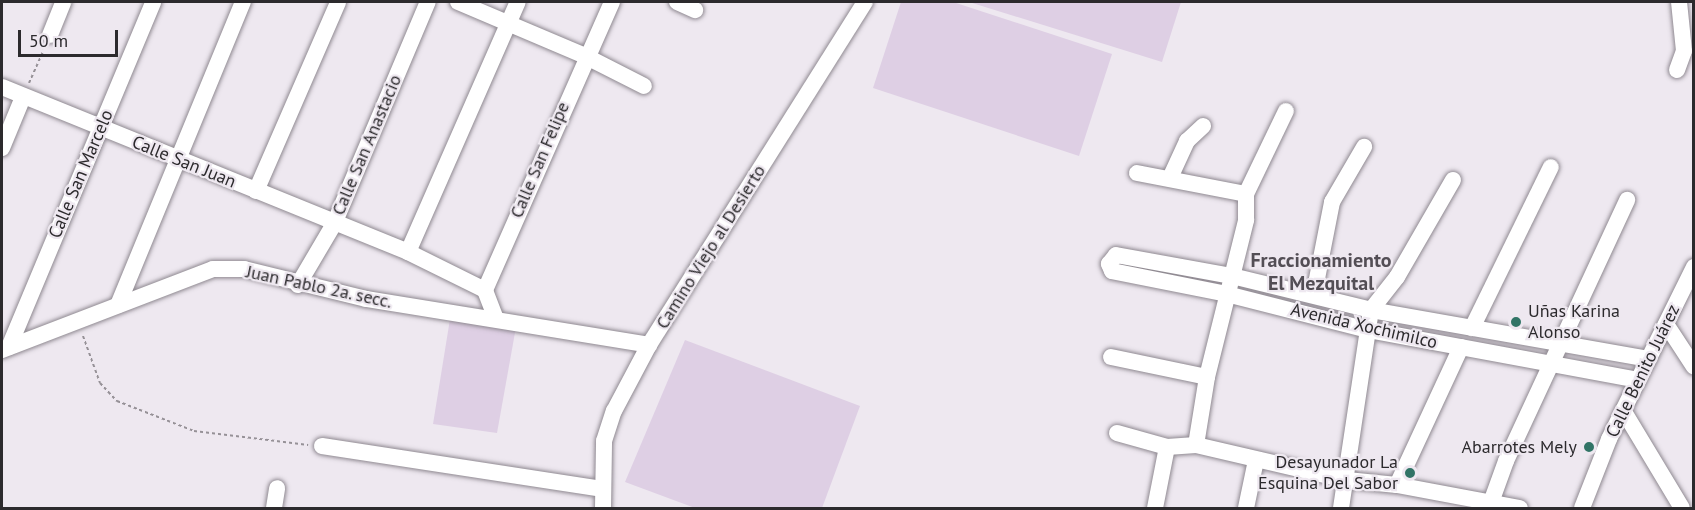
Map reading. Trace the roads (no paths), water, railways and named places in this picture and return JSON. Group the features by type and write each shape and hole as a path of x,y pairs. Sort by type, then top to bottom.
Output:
{"street":[{"path":"50,35 63,2"},
{"name":"Calle San Marcelo","path":"5,348 153,2"},
{"path":"118,305 243,2"},
{"path":"256,191 327,22 338,2"},
{"name":"Calle San Anastacio","path":"298,285 334,224 428,2"},
{"path":"458,2 585,56 644,87"},
{"path":"408,252 518,2"},
{"name":"Calle San Felipe","path":"485,290 585,56 612,2"},
{"path":"677,2 695,10"},
{"name":"Camino Viejo al Desierto","path":"603,508 604,441 614,411 649,345 865,2"},
{"path":"1677,70 1684,51 1679,2"},
{"name":"Calle San Juan","path":"2,87 334,224 408,252 485,290"},
{"path":"2,148 23,97"},
{"path":"1196,445 1207,377 1246,220 1246,194 1286,111"},
{"path":"1170,178 1187,141 1203,126"},
{"path":"1314,294 1332,202 1364,147"},
{"path":"1472,328 1551,167"},
{"path":"1137,172 1246,194"},
{"path":"1341,508 1371,310 1397,278 1453,180"},
{"path":"1490,506 1559,343 1627,200"},
{"name":"Avenida Xochimilco","path":"1638,380 1368,330 1227,294 1112,271 1109,264 1116,255 1232,276 1314,294 1371,310 1648,359"},
{"name":"Calle Benito Juárez","path":"1582,508 1623,410 1694,267"},
{"name":"Juan Pablo 2a. secc.","path":"5,348 213,269 244,269 298,285 649,345"},
{"path":"485,290 496,319"},
{"path":"1666,324 1694,367"},
{"path":"1397,485 1461,348"},
{"path":"1111,357 1207,377"},
{"path":"1623,410 1682,508"},
{"path":"1117,433 1167,447 1196,445 1347,480 1397,485 1490,506 1520,508"},
{"path":"322,446 602,489"},
{"path":"1155,508 1167,447"},
{"path":"1246,508 1256,460"},
{"path":"274,508 278,488"}],"place":[{"name":"Uñas Karina Alonso","path":"1516,322"},
{"name":"Abarrotes Mely","path":"1589,447"},
{"name":"Desayunador La Esquina Del Sabor","path":"1410,473"}],"district":[{"name":"Fraccionamiento El Mezquital","path":"1321,272"}]}
